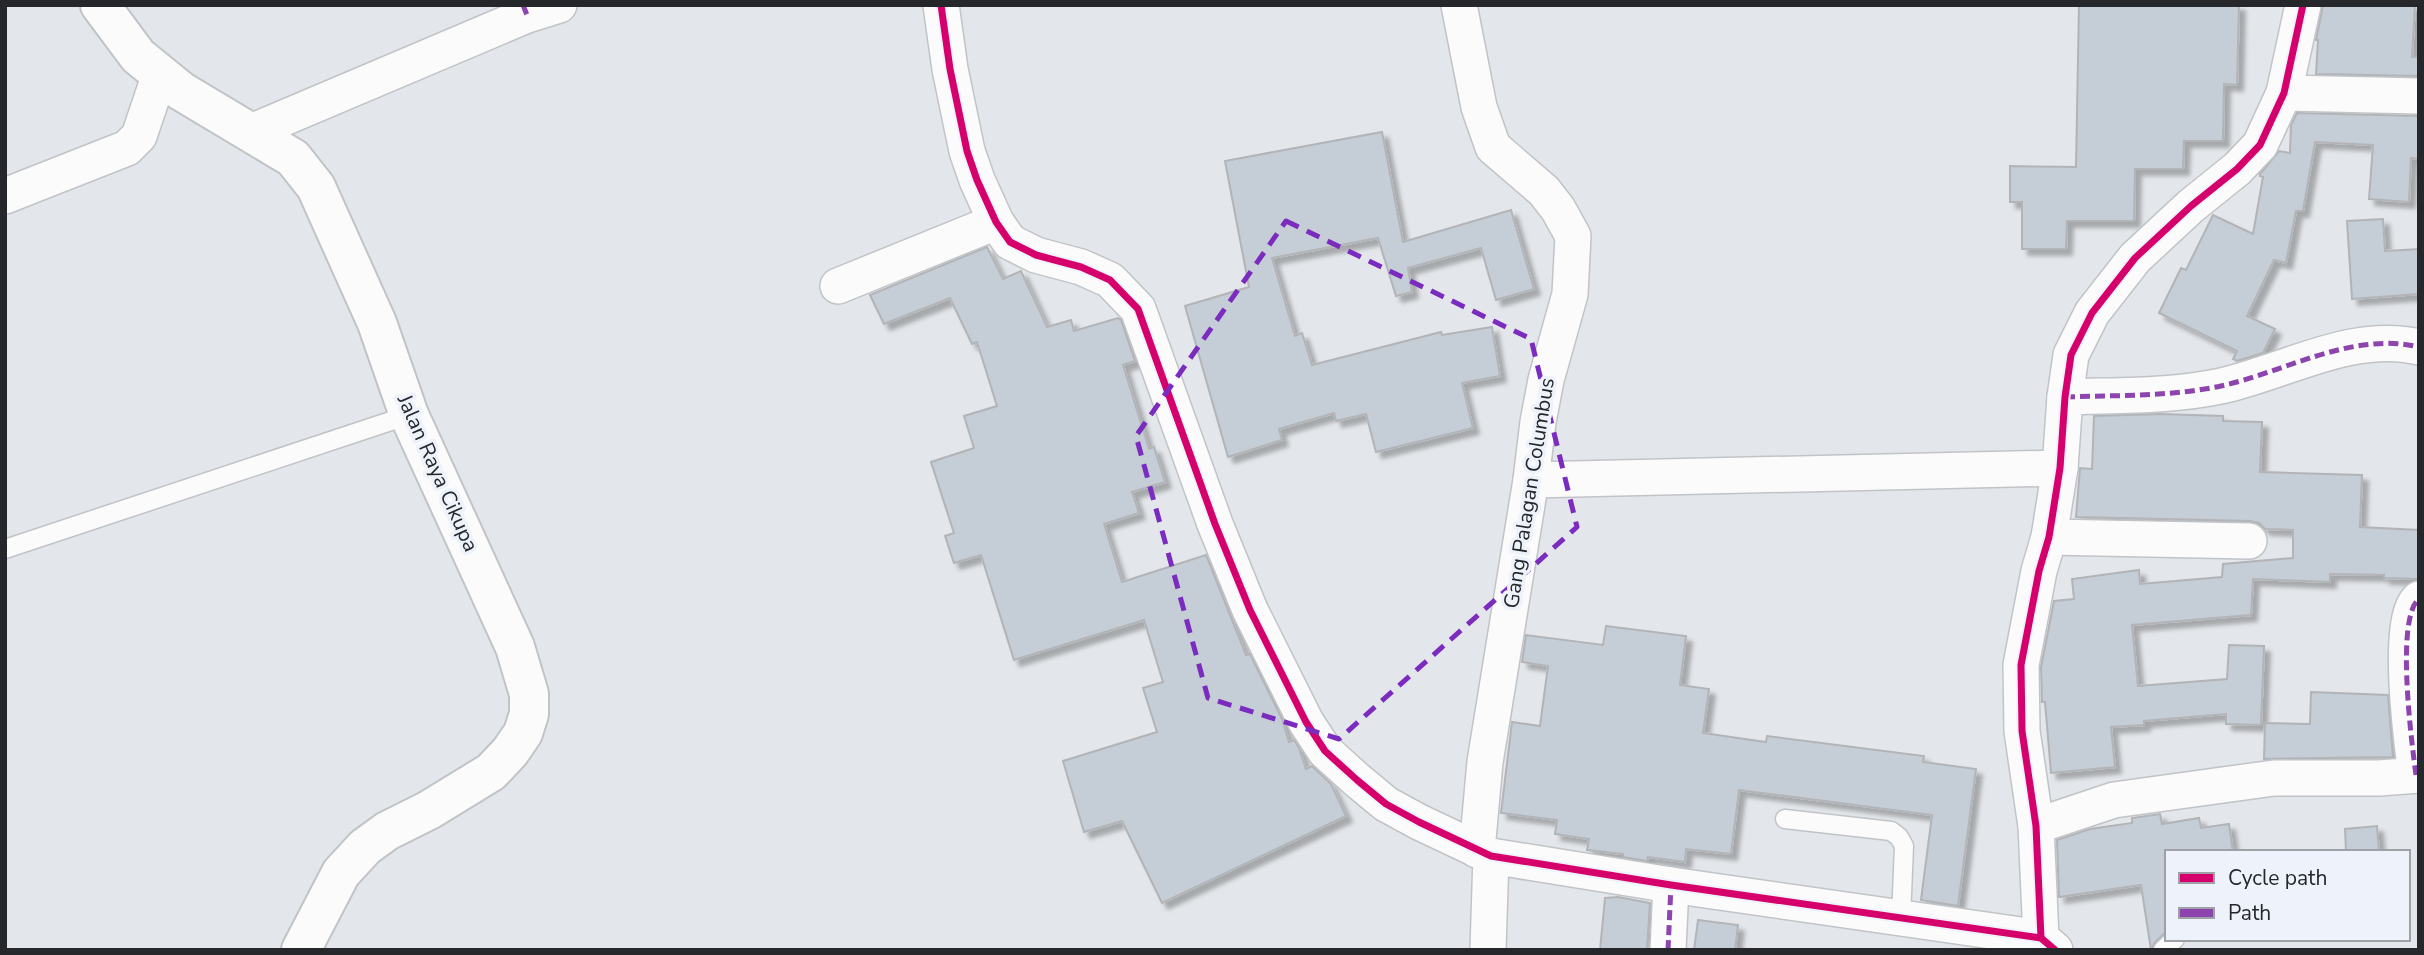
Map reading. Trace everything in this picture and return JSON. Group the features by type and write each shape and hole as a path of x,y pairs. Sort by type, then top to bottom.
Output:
{"main road":[{"name":"Jalan Raya Cikupa","path":"100,5 138,56 181,91 293,158 316,187 377,323 409,415 515,647 528,694 529,714 523,733 510,752 491,772 429,810 387,831 365,847 341,873 301,950"}],"street":[{"path":"941,5 950,69 967,151 996,222 1010,242 1036,255 1082,267 1110,280 1138,309 1214,524 1250,610 1306,722 1325,751 1386,804 1484,853 1671,885 1901,918 2048,944 2036,826 2022,732 2021,665 2039,571 2049,537 2060,468 2071,355 2092,313 2135,258 2191,206 2237,169 2260,145 2284,93 2303,5"},
{"name":"Gang Palagan Columbus","path":"1459,5 1479,107 1493,147 1544,191 1559,209 1573,236 1570,294 1546,380 1485,762 1484,853 1488,950"},
{"path":"251,132 528,13"},
{"path":"5,196 127,148 139,136 160,74"},
{"path":"2284,93 2419,96"},
{"path":"838,286 996,222"},
{"path":"2065,397 2163,395 2222,386 2364,344 2403,344 2419,348"},
{"path":"1531,480 2060,468"},
{"path":"2049,537 2249,541"},
{"path":"2036,826 2114,800 2274,779 2417,775 2408,708 2406,653 2414,603 2419,599"},
{"path":"1668,950 1671,885"}],"lane":[{"path":"5,549 409,415"},
{"path":"1785,819 1891,831 1899,837 1904,846 1901,918"}],"highlighted area":[{"path":"1286,221 1531,339 1577,527 1339,739 1208,698 1136,436"}],"building":[{"path":"2079,5 2239,5 2237,85 2224,84 2223,141 2184,141 2183,169 2135,169 2134,221 2067,221 2066,249 2022,249 2022,202 2010,202 2010,166 2076,167"},
{"path":"2323,5 2415,5 2412,57 2419,57 2419,76 2316,74 2316,40"},
{"path":"2297,113 2419,116 2419,159 2411,158 2409,202 2369,199 2373,145 2315,142 2303,211 2296,211 2286,263 2274,260 2247,316 2275,329 2263,353 2237,361 2233,359 2237,351 2159,313 2181,268 2186,270 2213,215 2253,234 2263,177 2260,174 2279,151 2290,153 2291,125"},
{"path":"1382,132 1403,242 1511,210 1534,289 1496,300 1481,248 1408,268 1412,292 1396,296 1378,238 1272,258 1295,336 1302,333 1312,365 1441,332 1442,335 1492,327 1500,376 1462,383 1473,428 1376,452 1366,414 1336,421 1334,413 1279,429 1282,440 1228,457 1185,306 1249,287 1225,161"},
{"path":"2383,219 2385,251 2419,249 2419,294 2352,299 2347,221"},
{"path":"987,247 1003,279 1021,271 1047,327 1071,320 1074,331 1118,318 1121,320 1135,361 1123,365 1149,449 1154,447 1165,482 1132,492 1139,513 1104,524 1122,582 1206,555 1246,655 1250,654 1282,719 1289,742 1294,740 1306,769 1312,766 1331,784 1346,816 1162,903 1122,821 1084,832 1063,761 1157,732 1143,688 1163,682 1144,620 1014,660 981,555 954,563 945,536 954,533 931,462 974,448 964,416 997,406 977,342 972,344 950,298 884,324 870,295"},
{"path":"2094,416 2223,416 2223,421 2262,422 2260,472 2362,475 2360,527 2419,530 2419,579 2330,574 2330,582 2253,579 2251,615 2132,625 2138,686 2227,679 2229,645 2264,646 2261,725 2226,724 2226,714 2144,721 2144,725 2111,727 2115,767 2051,773 2045,702 2042,702 2041,667 2054,601 2074,599 2072,579 2139,570 2140,584 2222,577 2223,564 2293,558 2293,530 2265,529 2259,523 2250,521 2076,517 2080,468 2092,469"},
{"path":"1606,626 1686,636 1680,685 1709,689 1703,733 1766,742 1767,736 1924,756 1923,762 1976,769 1958,906 1921,900 1932,815 1739,790 1731,854 1686,849 1685,862 1648,857 1647,861 1623,857 1623,854 1587,850 1589,839 1555,834 1557,820 1501,813 1512,722 1540,726 1548,666 1522,662 1526,635 1603,645"},
{"path":"2311,692 2388,695 2393,757 2264,759 2265,723 2310,724"},
{"path":"2160,814 2162,824 2199,818 2201,828 2229,824 2233,850 2165,850 2165,933 2151,950 2141,885 2059,897 2057,840 2090,829 2132,823 2132,818"},
{"path":"2377,826 2379,850 2346,850 2345,829"},
{"path":"1618,897 1650,903 1647,950 1600,950 1605,898"},
{"path":"1698,920 1738,925 1735,950 1694,950"}],"marked path":[{"path":"523,5 527,15"},
{"path":"2065,397 2202,390 2245,380 2319,355 2369,344 2419,347"},
{"path":"2416,775 2406,655 2412,611 2419,599"},
{"path":"1668,950 1671,885"}],"cycle path":[{"path":"941,5 950,69 967,151 996,222 1010,242 1036,255 1081,267 1110,280 1138,309 1215,524 1250,610 1306,722 1325,751 1357,780 1386,804 1491,856 1671,885 2041,938"},
{"path":"2055,950 2041,938 2036,826 2022,731 2021,665 2039,571 2049,537 2060,468 2071,355 2092,313 2135,258 2191,206 2237,169 2260,145 2284,93 2303,5"}]}
